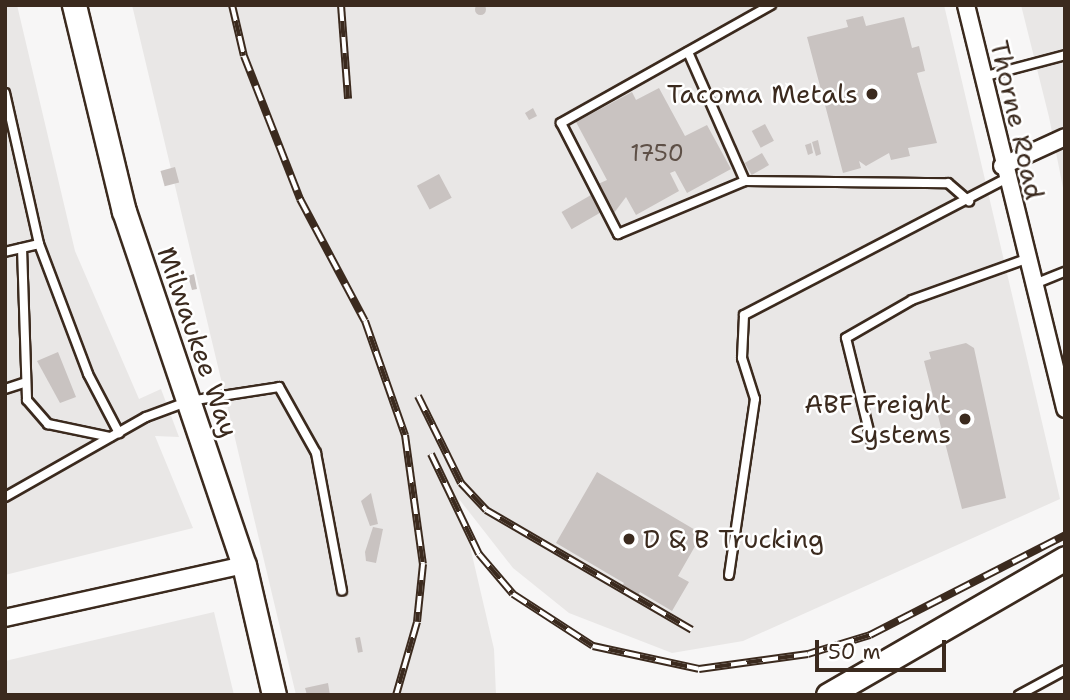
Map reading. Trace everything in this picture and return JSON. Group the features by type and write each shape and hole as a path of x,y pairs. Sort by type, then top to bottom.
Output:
{"street":[{"name":"Milwaukee Way","path":"74,5 124,211 244,565 274,695"},
{"name":"Thorne Road","path":"966,5 1004,173 1065,409"},
{"path":"1004,173 1065,136"},
{"path":"837,690 1065,558"},
{"path":"5,618 244,565"}],"lane":[{"path":"771,5 561,123 618,234 745,181 948,183 969,201"},
{"path":"688,52 745,181"},
{"path":"982,78 1065,55"},
{"path":"5,94 39,244 88,374 115,435"},
{"path":"729,575 755,399 742,358 744,315 969,201 1004,173"},
{"path":"5,252 39,244"},
{"path":"22,248 27,290 23,383 27,400 48,424 115,435"},
{"path":"872,443 846,338 912,300 1026,259"},
{"path":"1032,285 1065,272"},
{"path":"5,389 23,383"},
{"path":"5,497 115,435 189,401 279,387 316,453 342,592"},
{"path":"1020,695 1065,670"}],"shaded area":[{"path":"5,5 17,5 75,251 139,399 161,389 179,437 155,436 193,528 5,575"},
{"path":"132,5 944,5 1060,499 743,641 672,653 569,613 513,568 459,499 494,649 496,695 296,695"},
{"path":"1021,5 1065,5 1065,198 1049,117"},
{"path":"214,612 234,695 5,695 5,661"}],"building":[{"path":"480,3 486,9 480,15 474,9"},
{"name":"Tacoma Metals","path":"863,16 866,26 904,17 912,48 919,46 925,71 917,73 937,143 908,148 910,156 891,160 889,153 866,166 859,161 861,168 843,173 807,37 848,27 846,20"},
{"path":"659,88 685,136 707,125 731,169 687,193 675,171 670,173 679,191 636,215 626,197 614,213 598,184 607,180 576,122 632,92 636,100"},
{"path":"533,108 537,116 529,120 525,113"},
{"path":"765,124 774,141 761,148 752,131"},
{"path":"818,140 821,154 816,156 812,142"},
{"path":"811,143 813,153 808,155 805,145"},
{"path":"762,153 769,165 752,175 745,163"},
{"path":"175,167 179,182 165,186 161,171"},
{"path":"439,174 452,198 430,210 417,186"},
{"path":"591,195 601,212 572,229 562,212"},
{"path":"194,274 197,289 192,290 188,276"},
{"name":"ABF Freight Systems","path":"966,343 974,348 1006,498 962,509 924,361 931,359 929,352"},
{"path":"58,352 76,397 60,403 37,361"},
{"name":"D & B Trucking","path":"597,472 702,534 678,576 689,582 672,611 640,592 635,600 619,591 624,583 556,543"},
{"path":"371,493 378,524 370,526 361,501"},
{"path":"373,527 383,529 376,563 366,561 365,552"},
{"path":"360,637 363,652 358,653 355,638"},
{"path":"328,683 330,695 307,695 305,688"}],"railway":[{"path":"232,5 244,56 300,199 365,321 405,435 423,564 417,622 396,695"},
{"path":"341,5 348,99"},
{"path":"418,396 461,483 486,510 692,630"},
{"path":"431,454 479,554 513,594 593,646 699,669 808,654 870,635 1065,535"}],"place":[{"name":"Tacoma Metals","path":"872,94"},
{"name":"ABF Freight Systems","path":"965,419"},
{"name":"D & B Trucking","path":"629,539"}]}
